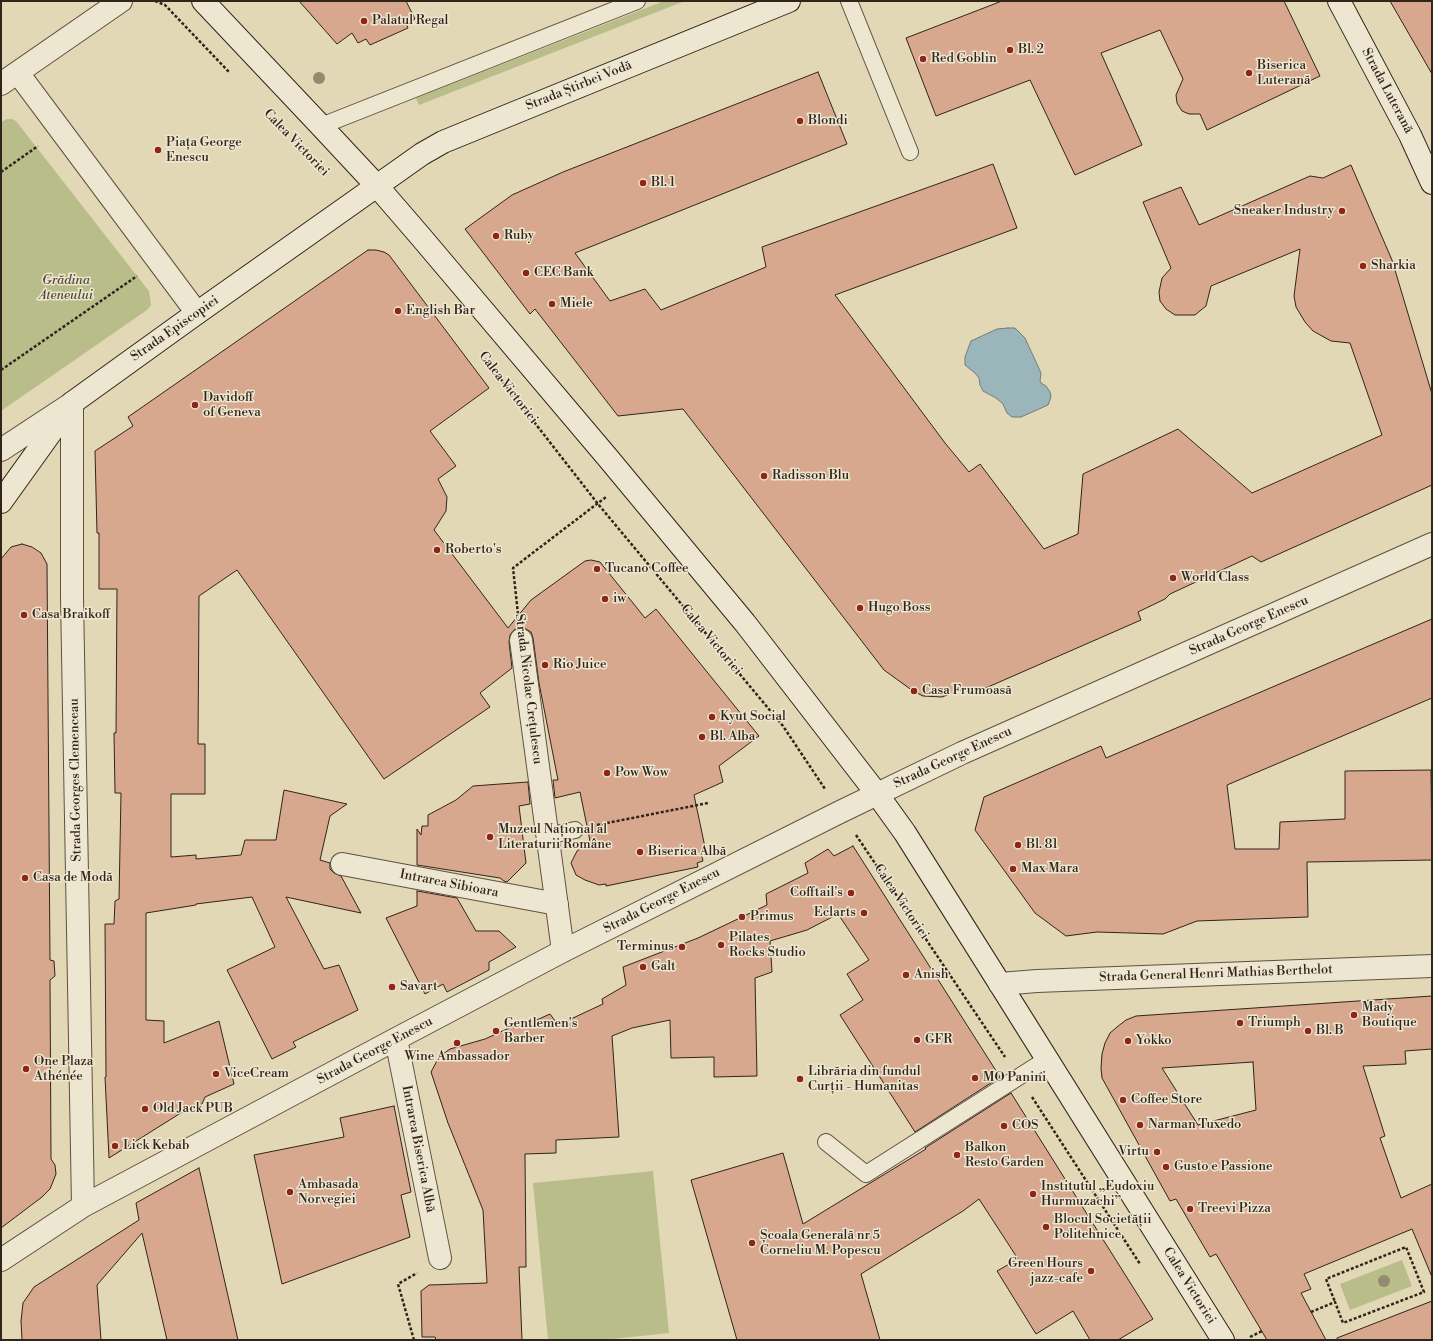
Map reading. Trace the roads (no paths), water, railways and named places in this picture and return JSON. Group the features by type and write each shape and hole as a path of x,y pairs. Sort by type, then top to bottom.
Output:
{"street":[{"path":"121,1 9,78 62,129 197,313"},
{"name":"Calea Victoriei","path":"203,1 377,186 627,481 745,623 877,794 905,833 1223,1340"},
{"name":"Strada Știrbei Vodă","path":"377,186 422,154 465,132 789,1"},
{"name":"Strada Luterană","path":"1339,1 1410,135 1432,182"},
{"name":"Strada Episcopiei","path":"1,502 72,403 377,186"},
{"path":"1,450 72,403"},
{"name":"Strada Georges Clemenceau","path":"72,403 73,613 83,1206"},
{"name":"Strada George Enescu","path":"1,1260 83,1206 562,951 840,812 969,750 1432,544"},
{"name":"Strada Nicolae Crețulescu","path":"521,640 562,951"},
{"name":"Intrarea Sibioara","path":"342,864 557,904"},
{"name":"Strada General Henri Mathias Berthelot","path":"1000,984 1037,981 1432,966"},
{"name":"Intrarea Biserica Albă","path":"396,1039 440,1258"}],"lane":[{"path":"321,126 637,1"},
{"path":"848,1 910,152"},
{"path":"547,836 575,830"},
{"path":"826,1142 866,1174 1047,1059"}],"water":[{"path":"1015,328 1025,338 1041,373 1040,381 1046,386 1051,397 1048,405 1021,417 1012,417 1007,413 1003,404 996,398 983,391 979,378 965,365 965,357 971,341 997,329"}],"place":[{"name":"Palatul Regal","path":"364,21"},
{"name":"Bl. 2","path":"1010,50"},
{"name":"Red Goblin","path":"923,59"},
{"name":"Biserica Luterană","path":"1249,73"},
{"name":"Blondi","path":"800,121"},
{"name":"Piața George Enescu","path":"158,150"},
{"name":"Bl. 1","path":"643,183"},
{"name":"Sneaker Industry","path":"1342,211"},
{"name":"Ruby","path":"496,236"},
{"name":"Sharkia","path":"1363,266"},
{"name":"CEC Bank","path":"526,273"},
{"name":"Miele","path":"552,304"},
{"name":"English Bar","path":"398,311"},
{"name":"Davidoff of Geneva","path":"195,405"},
{"name":"Radisson Blu","path":"764,476"},
{"name":"Roberto's","path":"437,550"},
{"name":"Tucano Coffee","path":"597,569"},
{"name":"World Class","path":"1173,578"},
{"name":"iw","path":"605,599"},
{"name":"Hugo Boss","path":"860,608"},
{"name":"Casa Braikoff","path":"24,615"},
{"name":"Rio Juice","path":"545,665"},
{"name":"Casa Frumoasă","path":"914,691"},
{"name":"Kyut Social","path":"712,717"},
{"name":"Bl. Alba","path":"702,737"},
{"name":"Pow Wow","path":"607,773"},
{"name":"Muzeul Național al Literaturii Române","path":"490,837"},
{"name":"Bl. 81","path":"1018,845"},
{"name":"Biserica Albă","path":"640,852"},
{"name":"Max Mara","path":"1013,869"},
{"name":"Casa de Modă","path":"25,878"},
{"name":"Cofftail's","path":"851,893"},
{"name":"Eclarts","path":"864,913"},
{"name":"Primus","path":"742,917"},
{"name":"Pilates Rocks Studio","path":"721,945"},
{"name":"Terminus","path":"682,947"},
{"name":"Galt","path":"643,967"},
{"name":"Anish","path":"906,975"},
{"name":"Savart","path":"392,987"},
{"name":"Mady Boutique","path":"1354,1015"},
{"name":"Triumph","path":"1240,1023"},
{"name":"Gentlemen's Barber","path":"496,1031"},
{"name":"Bl. B","path":"1308,1031"},
{"name":"GFR","path":"917,1040"},
{"name":"Yokko","path":"1128,1041"},
{"name":"Wine Ambassador","path":"457,1043"},
{"name":"One Plaza Athénée","path":"26,1069"},
{"name":"ViceCream","path":"216,1074"},
{"name":"MO Panini","path":"975,1078"},
{"name":"Librăria din fundul Curții - Humanitas","path":"800,1079"},
{"name":"Coffee Store","path":"1123,1100"},
{"name":"Old Jack PUB","path":"145,1109"},
{"name":"Narman Tuxedo","path":"1140,1125"},
{"name":"COS","path":"1004,1126"},
{"name":"Lick Kebab","path":"115,1146"},
{"name":"Virtu","path":"1157,1152"},
{"name":"Balkon Resto Garden","path":"957,1155"},
{"name":"Gusto e Passione","path":"1166,1167"},
{"name":"Ambasada Norvegiei","path":"290,1192"},
{"name":"Institutul „Eudoxiu Hurmuzachi”","path":"1033,1194"},
{"name":"Treevi Pizza","path":"1190,1209"},
{"name":"Blocul Societății Politehnice","path":"1046,1227"},
{"name":"Școala Generală nr 5 Corneliu M. Popescu","path":"752,1243"},
{"name":"Green Hours jazz-cafe","path":"1091,1271"}],"park label":[{"name":"Grădina Ateneului","path":"66,288"}]}
